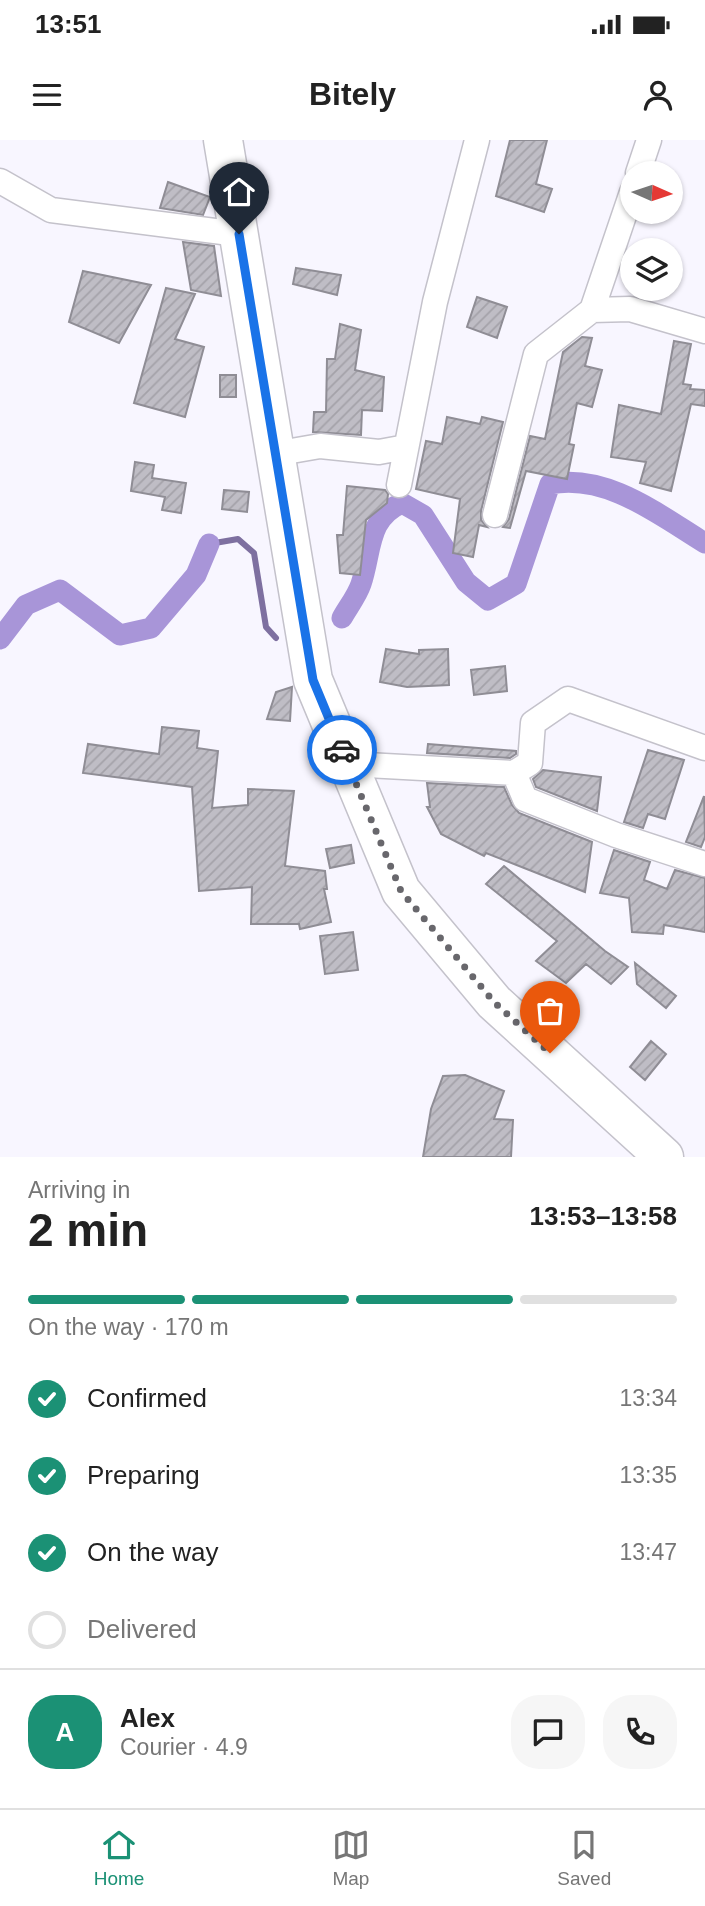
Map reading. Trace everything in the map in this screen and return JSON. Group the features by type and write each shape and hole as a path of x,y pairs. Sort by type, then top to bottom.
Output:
{"highway":[{"path":"223,140 313,680 401,891 494,1002 664,1157"}],"street":[{"path":"399,485 435,302 477,140"},
{"path":"642,161 649,140"},
{"path":"0,181 51,210 239,234"},
{"path":"495,515 536,354 592,310 621,224"},
{"path":"592,310 630,309 705,331"},
{"path":"274,454 320,446 379,452 406,447"},
{"path":"348,764 514,773 530,764 533,723 568,699 705,748"},
{"path":"514,773 525,799 615,835 705,864"}],"building":[{"path":"510,140 547,140 536,184 552,189 544,212 496,196"},
{"path":"168,182 210,197 203,215 160,208"},
{"path":"183,242 214,246 221,296 191,290"},
{"path":"296,268 341,275 337,295 293,284"},
{"path":"83,271 151,285 119,343 69,322"},
{"path":"166,288 195,294 175,339 204,347 185,417 134,403"},
{"path":"477,297 507,307 497,338 467,327"},
{"path":"340,324 361,330 355,370 384,377 382,411 362,410 361,435 313,432 314,412 326,412 327,359 335,359"},
{"path":"582,337 592,338 585,366 602,370 592,407 577,403 569,444 574,445 567,479 526,471 510,528 503,527 509,519 530,436 545,439 563,352"},
{"path":"674,341 691,344 683,384 691,385 690,389 705,390 705,406 691,404 671,491 640,483 646,462 611,457 619,405 661,414"},
{"path":"220,375 236,375 236,397 220,397"},
{"path":"447,417 480,424 482,417 503,422 481,511 481,520 487,527 479,525 473,557 453,553 460,499 416,489 426,441 442,444"},
{"path":"135,462 154,465 152,478 186,483 181,513 162,510 165,497 131,491"},
{"path":"347,486 385,490 388,494 387,503 366,520 360,575 340,573 337,535 343,535"},
{"path":"224,490 249,492 247,512 222,509"},
{"path":"386,649 419,654 419,650 448,649 449,685 407,687 380,682"},
{"path":"505,666 507,691 474,695 471,670"},
{"path":"292,687 290,721 267,719 276,692"},
{"path":"162,727 199,731 197,748 218,751 212,808 248,805 248,789 294,791 285,866 325,871 327,889 324,889 331,922 300,929 299,924 251,924 252,887 199,891 192,787 83,773 88,744 159,754"},
{"path":"428,744 516,751 516,754 510,758 427,753"},
{"path":"648,750 684,760 665,819 648,814 643,828 624,822"},
{"path":"543,770 601,777 597,811 536,787 533,779"},
{"path":"427,783 504,787 519,813 592,842 585,892 486,853 484,856 441,834 427,807 430,807"},
{"path":"704,796 705,837 701,847 686,842"},
{"path":"351,845 354,863 330,868 326,849"},
{"path":"614,850 650,862 644,880 667,889 675,870 705,878 705,932 664,925 663,934 632,932 629,898 600,893"},
{"path":"504,866 605,951 628,967 611,984 586,964 566,983 536,961 557,941 486,884"},
{"path":"353,932 358,970 325,974 320,936"},
{"path":"635,963 676,996 666,1008 637,984"},
{"path":"651,1041 666,1054 645,1080 630,1067"},
{"path":"465,1075 504,1091 494,1119 513,1120 511,1157 423,1157 431,1109 443,1076"}],"waterway":[{"path":"342,618 361,584 372,537 382,517 402,503 423,515 466,582 488,600 516,584 550,484 571,482 612,490 651,509 705,543"},
{"path":"209,544 238,539 254,553 266,627 276,638"},
{"path":"0,639 26,605 60,590 120,635 151,628 196,575 209,544"}],"way so far":[{"path":"342,750 401,891 494,1002 550,1053"}],"route":[{"path":"239,234 313,680 342,750"}]}
